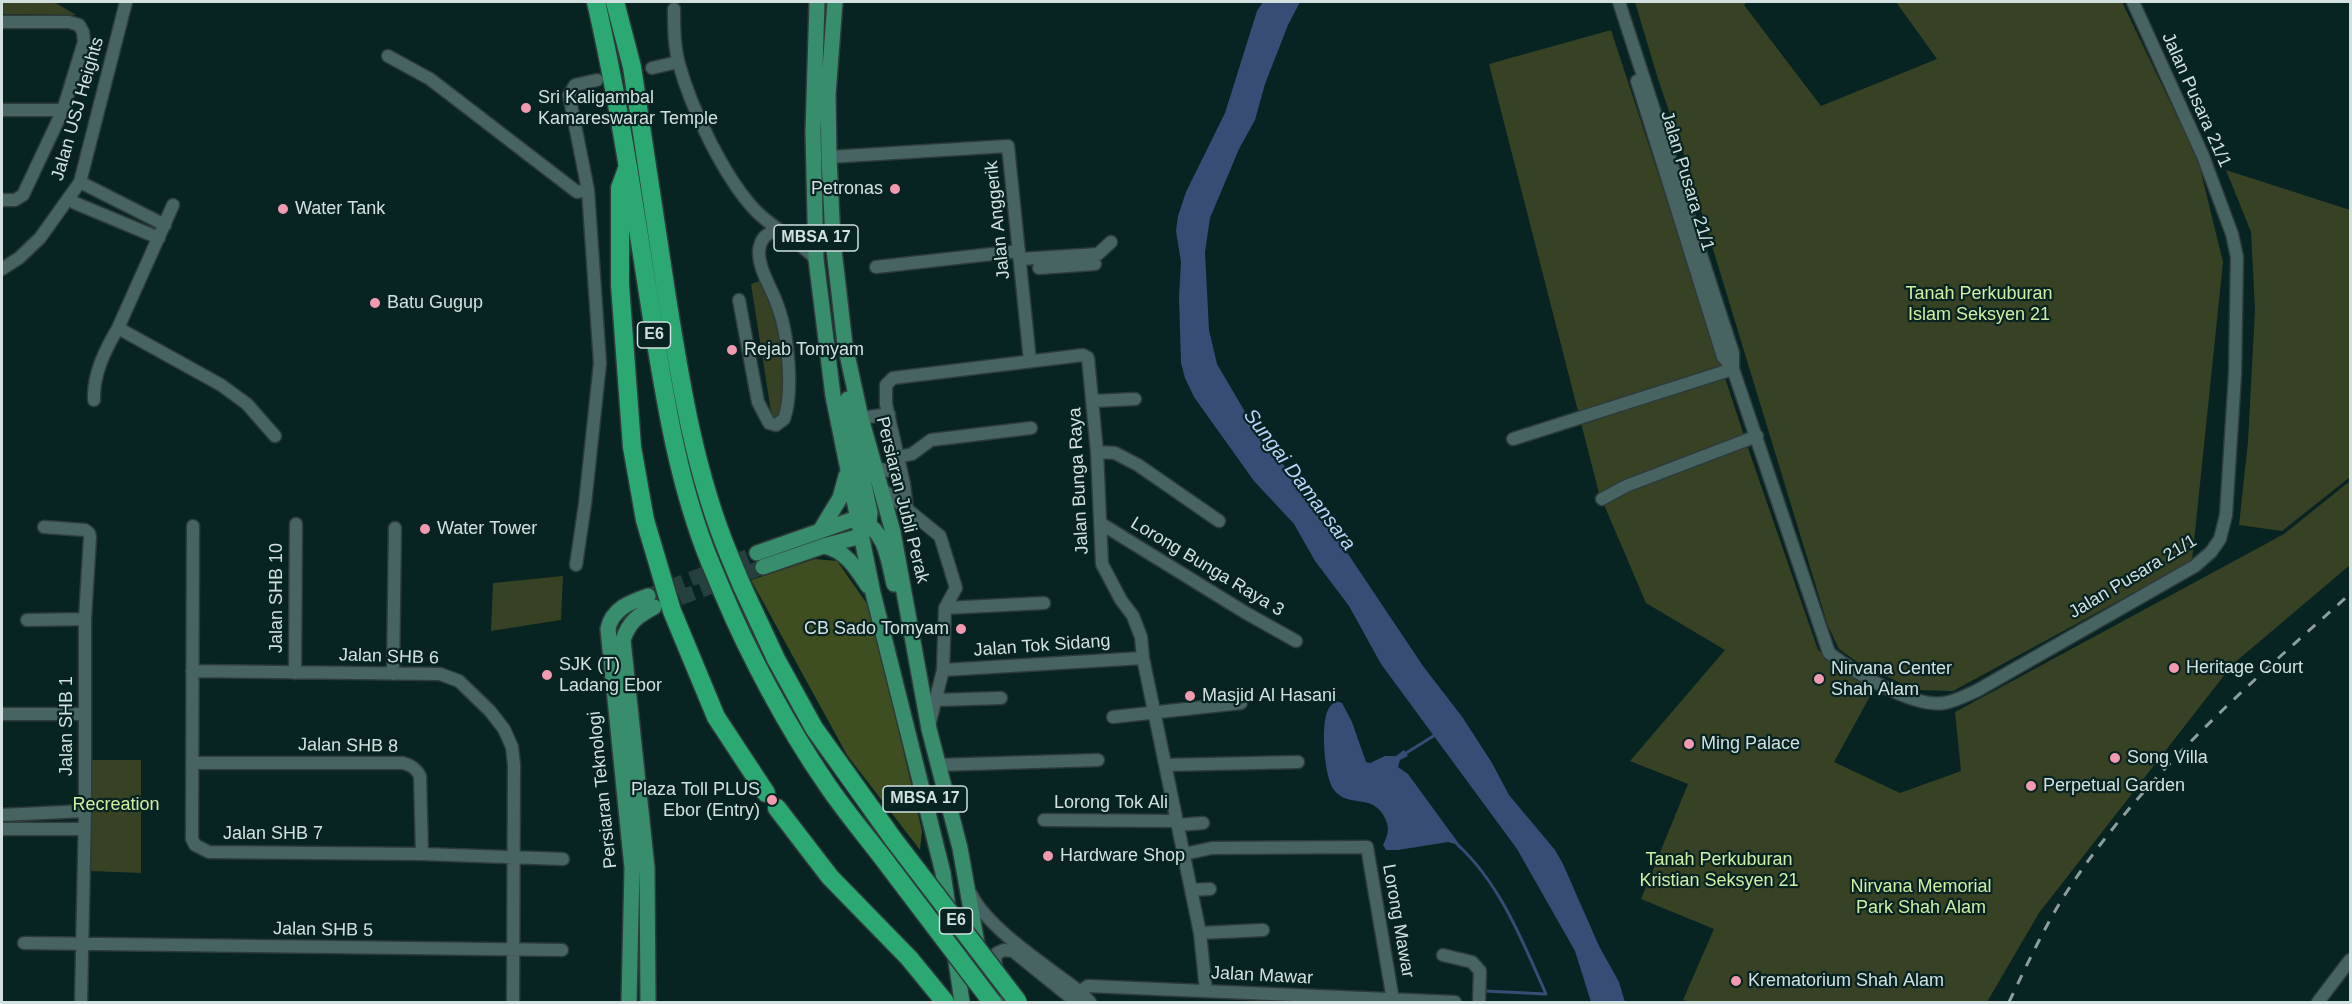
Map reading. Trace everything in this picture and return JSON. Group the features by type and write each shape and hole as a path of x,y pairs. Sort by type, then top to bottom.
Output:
{"highway":[{"name":"E6","path":"596,2 612,69 664,394 684,482 710,562 775,697 826,784 992,1002"},
{"name":"E6","path":"615,2 632,67 679,375 699,467 716,525 776,659 814,728 841,769 1018,1002"},
{"path":"628,166 620,188 620,285 622,338 632,447 645,520 672,610 716,717 771,800 830,877 909,958 945,1002"}],"main road":[{"name":"MBSA 17","path":"817,2 813,121 816,260 833,396 847,473 862,526 873,593 943,873 962,1002"},
{"name":"Persiaran Jubli Perak","path":"835,2 828,95 829,157 833,241 844,345 861,418 893,532 929,729 960,848 987,1002"},
{"path":"844,345 852,430 870,512 862,526 824,546 760,560 820,531 862,526 877,530 884,542 897,597 911,625"},
{"path":"820,531 840,498 847,473"},
{"path":"824,546 833,548 855,566 873,593"},
{"name":"Persiaran Teknologi","path":"629,1002 632,868 608,629 610,620 616,612 628,603 651,602 636,616 623,640 647,868 648,1002"}],"street":[{"name":"Jalan USJ Heights","path":"2,269 19,258 40,238 80,183 126,2"},
{"name":"Jalan Pusara 21/1","path":"1611,2 1723,357 1733,369 1757,436 1829,653 1862,676 1883,686 1918,700 1941,704 1962,698 2195,566 2211,552 2220,539 2226,515 2235,374 2237,257 2232,234 2203,156 2133,2"},
{"name":"Jalan Pusara 21/1","path":"1619,2 1734,353 1733,369"},
{"path":"674,9 678,62 701,123 725,168 755,210 802,245 816,260"},
{"path":"2,22 69,22 79,25 83,32 84,42 63,110 23,195 15,200 2,200"},
{"path":"388,56 430,79 577,192 588,190"},
{"path":"652,68 678,62"},
{"path":"576,565 600,363 588,190 569,95 575,85 597,80"},
{"path":"2,110 63,110"},
{"name":"Jalan Anggerik","path":"829,157 1008,146 1030,361"},
{"path":"80,183 165,225"},
{"path":"70,199 159,238"},
{"path":"94,400 94,384 107,346 118,328 173,205"},
{"path":"739,300 758,402 769,423 776,425 784,419 790,385 781,317 760,263 759,251 761,239 778,229"},
{"path":"1039,268 1054,262 1098,254 1111,242"},
{"path":"876,267 1020,255 1054,262 1095,264"},
{"path":"118,328 221,384 247,404 275,436"},
{"name":"Jalan Bunga Raya","path":"906,509 902,473 885,392 886,385 893,378 1083,355 1088,358 1097,452 1102,564 1121,600 1134,616 1141,637 1143,658 1200,933 1206,991"},
{"path":"1513,439 1733,369"},
{"path":"1093,401 1135,399"},
{"path":"861,418 889,414"},
{"path":"898,457 912,454 931,440 1031,429"},
{"path":"1602,500 1626,486 1757,436"},
{"path":"1097,452 1115,453 1138,465 1219,521"},
{"path":"876,468 902,473"},
{"path":"882,489 940,536 956,588 945,608 943,670 929,729"},
{"name":"Lorong Bunga Raya 3","path":"1100,523 1246,613 1296,641"},
{"name":"Jalan SHB 10","path":"295,673 296,524"},
{"name":"Jalan SHB 1","path":"44,526 85,530 90,533 85,619 85,812 81,1002"},
{"name":"Jalan SHB 7","path":"193,526 192,839 201,850 209,852 422,854 563,859"},
{"path":"393,674 395,528"},
{"path":"945,608 1044,603"},
{"path":"27,620 85,619"},
{"name":"Jalan Tok Sidang","path":"943,670 1143,658"},
{"name":"Jalan SHB 6","path":"192,671 440,674 459,681 490,711 504,729 512,747 514,765 513,1002"},
{"path":"936,700 1001,698"},
{"path":"1113,717 1241,703"},
{"path":"2,714 85,714"},
{"path":"937,765 1098,760"},
{"path":"1165,765 1298,762"},
{"name":"Jalan SHB 8","path":"192,763 403,763 411,765 420,776 422,854"},
{"path":"2,814 85,812"},
{"path":"46,813 46,830"},
{"name":"Lorong Tok Ali","path":"1044,820 1203,823"},
{"path":"2,829 84,829"},
{"name":"Lorong Mawar","path":"1184,854 1212,848 1367,847 1393,1000"},
{"path":"965,882 977,907 1076,997"},
{"path":"1191,890 1210,889"},
{"path":"1200,933 1263,930"},
{"name":"Jalan SHB 5","path":"24,943 562,950"},
{"path":"1001,1002 995,959 997,953 1004,950 1013,951 1076,997 1090,1002"},
{"path":"1443,955 1472,962 1480,971 1479,1002"},
{"path":"2318,1002 2350,960"},
{"name":"Jalan Mawar","path":"1076,997 1088,986 1455,1002"}],"green space":[{"path":"2,2 54,2 76,15 2,14"},
{"name":"Tanah Perkuburan Islam Seksyen 21","path":"1635,2 1748,2 1744,5 1821,106 1937,59 1896,2 2122,2 2198,160 2223,262 2192,561 1953,691 1916,690 1860,664 1839,649 1828,626 1687,164"},
{"name":"Nirvana Memorial Park Shah Alam","path":"1611,30 1749,451 1818,650 1874,689 1834,762 1900,793 1961,771 1955,712 2284,534 2350,481 2350,565 2233,664 2039,913 1987,1002 1690,1002 1683,1000 1714,929 1641,899 1688,784 1630,761 1725,650 1646,603 1599,493 1489,64"},
{"path":"2226,170 2350,210 2350,477 2282,531 2239,525 2248,442 2255,309 2251,232"},
{"path":"760,281 777,315 789,388 781,416 772,418 751,284"},
{"path":"815,559 837,561 870,608 922,831 920,850 847,755 751,580"},
{"path":"563,576 561,620 491,631 493,583"},
{"name":"Recreation","path":"91,760 141,760 141,873 90,871"}],"water":[{"path":"1263,2 1300,2 1288,25 1265,84 1255,120 1239,149 1210,218 1205,252 1209,330 1217,364 1251,422 1324,518 1423,666 1463,718 1492,763 1509,795 1555,850 1599,946 1619,982 1625,1002 1591,1002 1575,951 1517,849 1381,664 1349,606 1315,561 1294,524 1254,481 1194,397 1185,378 1181,363 1179,297 1181,262 1176,231 1178,216 1186,192 1225,113 1257,11"},
{"path":"1336,701 1342,703 1352,722 1366,762 1370,763 1385,756 1396,756 1404,750 1408,756 1400,760 1398,767 1408,774 1462,848 1448,842 1386,850 1383,845 1388,825 1380,810 1374,805 1346,799 1334,790 1326,764 1324,729 1327,712"}],"waterway":[{"path":"1403,755 1435,735"},
{"path":"1459,846 1474,861 1499,897 1546,994 1485,991"}],"tunnel":[{"path":"648,596 757,553"},
{"path":"658,606 763,567"}],"railway":[{"path":"2009,1002 2068,890 2130,808 2199,733 2236,697 2350,594"}],"place":[{"name":"Sri Kaligambal Kamareswarar Temple","path":"526,108"},
{"name":"Petronas","path":"895,189"},
{"name":"Water Tank","path":"283,209"},
{"name":"Batu Gugup","path":"375,303"},
{"name":"Rejab Tomyam","path":"732,350"},
{"name":"Water Tower","path":"425,529"},
{"name":"CB Sado Tomyam","path":"961,629"},
{"name":"Heritage Court","path":"2174,668"},
{"name":"SJK (T) Ladang Ebor","path":"547,675"},
{"name":"Nirvana Center Shah Alam","path":"1819,679"},
{"name":"Masjid Al Hasani","path":"1190,696"},
{"name":"Ming Palace","path":"1689,744"},
{"name":"Song Villa","path":"2115,758"},
{"name":"Perpetual Garden","path":"2031,786"},
{"name":"Plaza Toll PLUS Ebor (Entry)","path":"772,800"},
{"name":"Hardware Shop","path":"1048,856"},
{"name":"Krematorium Shah Alam","path":"1736,981"}],"water label":[{"name":"Sungai Damansara","path":"1299,480"}],"park label":[{"name":"Tanah Perkuburan Kristian Seksyen 21","path":"1719,870"}]}
